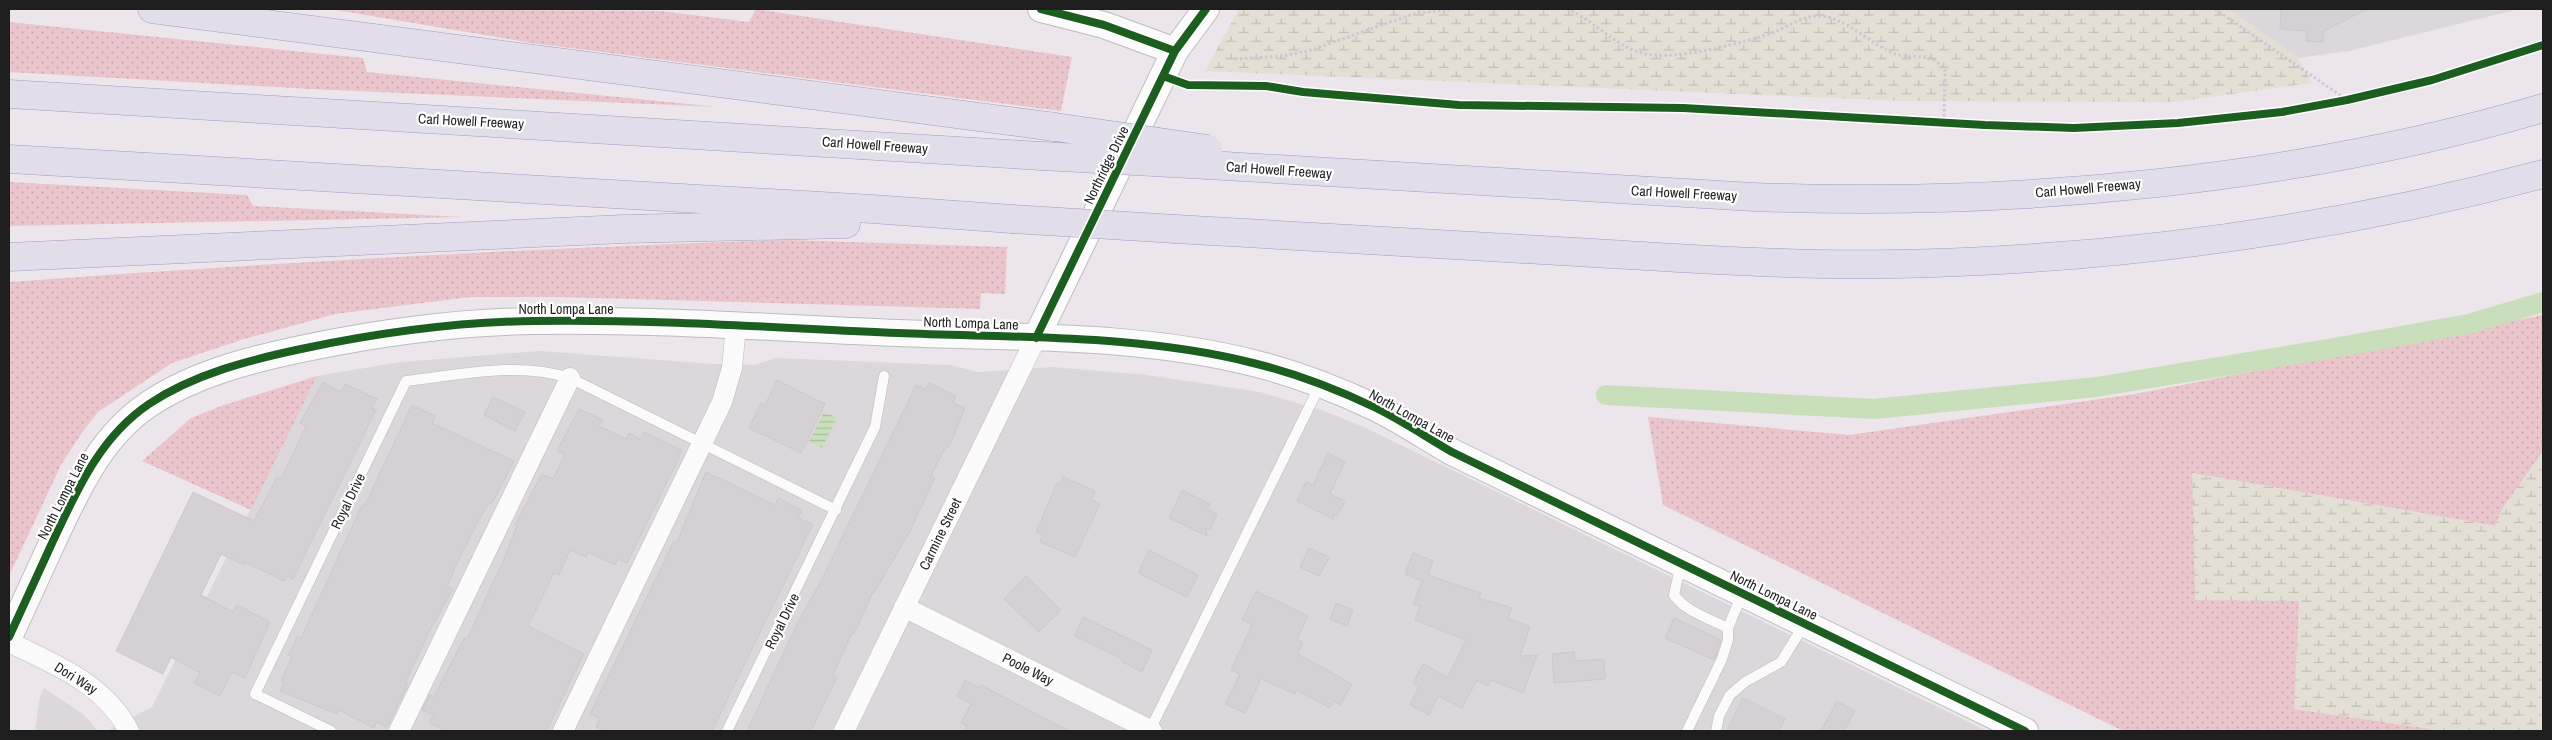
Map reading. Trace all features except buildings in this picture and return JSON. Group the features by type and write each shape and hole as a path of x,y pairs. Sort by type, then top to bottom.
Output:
{"highway":[{"path":"152,9 1055,127 1211,157"},
{"name":"Carl Howell Freeway","path":"9,94 1042,156 1211,157 1274,170 1763,198 1857,200 1961,197 2120,186 2245,171 2394,144 2543,108"},
{"path":"9,159 852,208 1176,229 1721,260 1838,264 1923,263 2055,256 2220,239 2391,210 2543,174"},
{"path":"9,256 634,229 1012,219"}],"street":[{"path":"1042,9 1104,25 1175,50"},
{"name":"Northridge Drive","path":"1036,338 1175,50 1206,9"},
{"name":"North Lompa Lane","path":"9,637 76,494 105,446 117,432 143,408 163,395 196,379 251,361 317,346 385,334 464,324 532,321 736,326 1036,338 1154,347 1210,354 1259,365 1320,385 1376,408 1452,452 2025,731"},
{"path":"563,731 703,444 726,391 732,368 736,326"},
{"name":"Carmine Street","path":"844,731 1036,338"},
{"path":"399,731 570,378"},
{"name":"Poole Way","path":"904,607 1151,731"},
{"name":"Dori Way","path":"9,642 87,683 114,708 129,731"}],"lane":[{"name":"Royal Drive","path":"331,731 255,694 406,381 511,369 549,371 570,378 836,510"},
{"name":"Royal Drive","path":"727,731 836,510 875,426 884,376"},
{"path":"1151,731 1320,385"},
{"path":"1681,563 1674,595 1678,601 1728,628"},
{"path":"1687,731 1722,660 1728,640 1728,628 1743,593"},
{"path":"1716,731 1719,716 1730,696 1745,682 1781,662 1799,636 1805,623"}],"path":[{"path":"1235,59 1283,56 1302,52 1413,14 1453,9"},
{"path":"1567,9 1577,13 1628,49 1653,55 1686,52 1743,42 1775,32 1809,17 1822,16 1848,25 1874,44 1895,54 1933,60 1945,70 1944,123"},
{"path":"2216,9 2347,100"},
{"path":"2338,102 2356,98"}],"shaded area":[{"path":"330,9 661,11 749,22 756,9 1072,57 1061,111 532,43"},
{"path":"2229,9 2519,9 2349,51 2298,58"},
{"path":"9,22 363,58 367,72 718,107 310,89 9,72"},
{"path":"9,182 247,195 253,206 463,217 9,226"},
{"path":"788,240 1007,247 1005,294 981,293 980,309 558,297 470,297 335,314 241,340 172,363 98,412 61,465 9,576 9,282 398,257"},
{"path":"2543,315 2543,451 2502,509 2496,526 2192,473 2299,601 2295,709 2445,731 2123,731 1663,505 1648,417 1849,435 2135,394"},
{"path":"539,351 714,364 755,365 775,358 950,365 978,372 1052,367 1147,375 1260,392 1324,411 1366,428 1987,731 107,731 152,707 317,376 401,362"},
{"path":"317,376 251,510 142,461 191,418 221,406"},
{"path":"824,412 837,418 822,448 809,441"},
{"path":"44,688 83,714 98,731 35,731 40,696"}],"green space":[{"path":"1239,9 2229,9 2298,58 2312,83 2174,102 1902,101 1205,71"},
{"path":"2543,451 2543,731 2445,731 2294,709 2299,601 2195,600 2192,473 2495,526 2502,509"}],"waterway":[{"path":"1606,395 1874,409 2096,387 2468,324 2543,302"}],"cycle path":[{"path":"1041,9 1104,25 1175,51"},
{"path":"1036,338 1175,51 1206,9"},
{"path":"1163,76 1188,85 1266,86 1303,92 1459,105 1683,108 1985,125 2074,128 2178,123 2282,112 2347,100 2432,80 2543,45"},
{"path":"9,637 62,522 81,484 103,448 132,417 166,393 203,376 242,363 301,349 388,333 446,326 534,321 670,323 1076,339 1121,342 1210,354 1284,372 1345,394 1384,412 1452,452 2025,731"}]}
